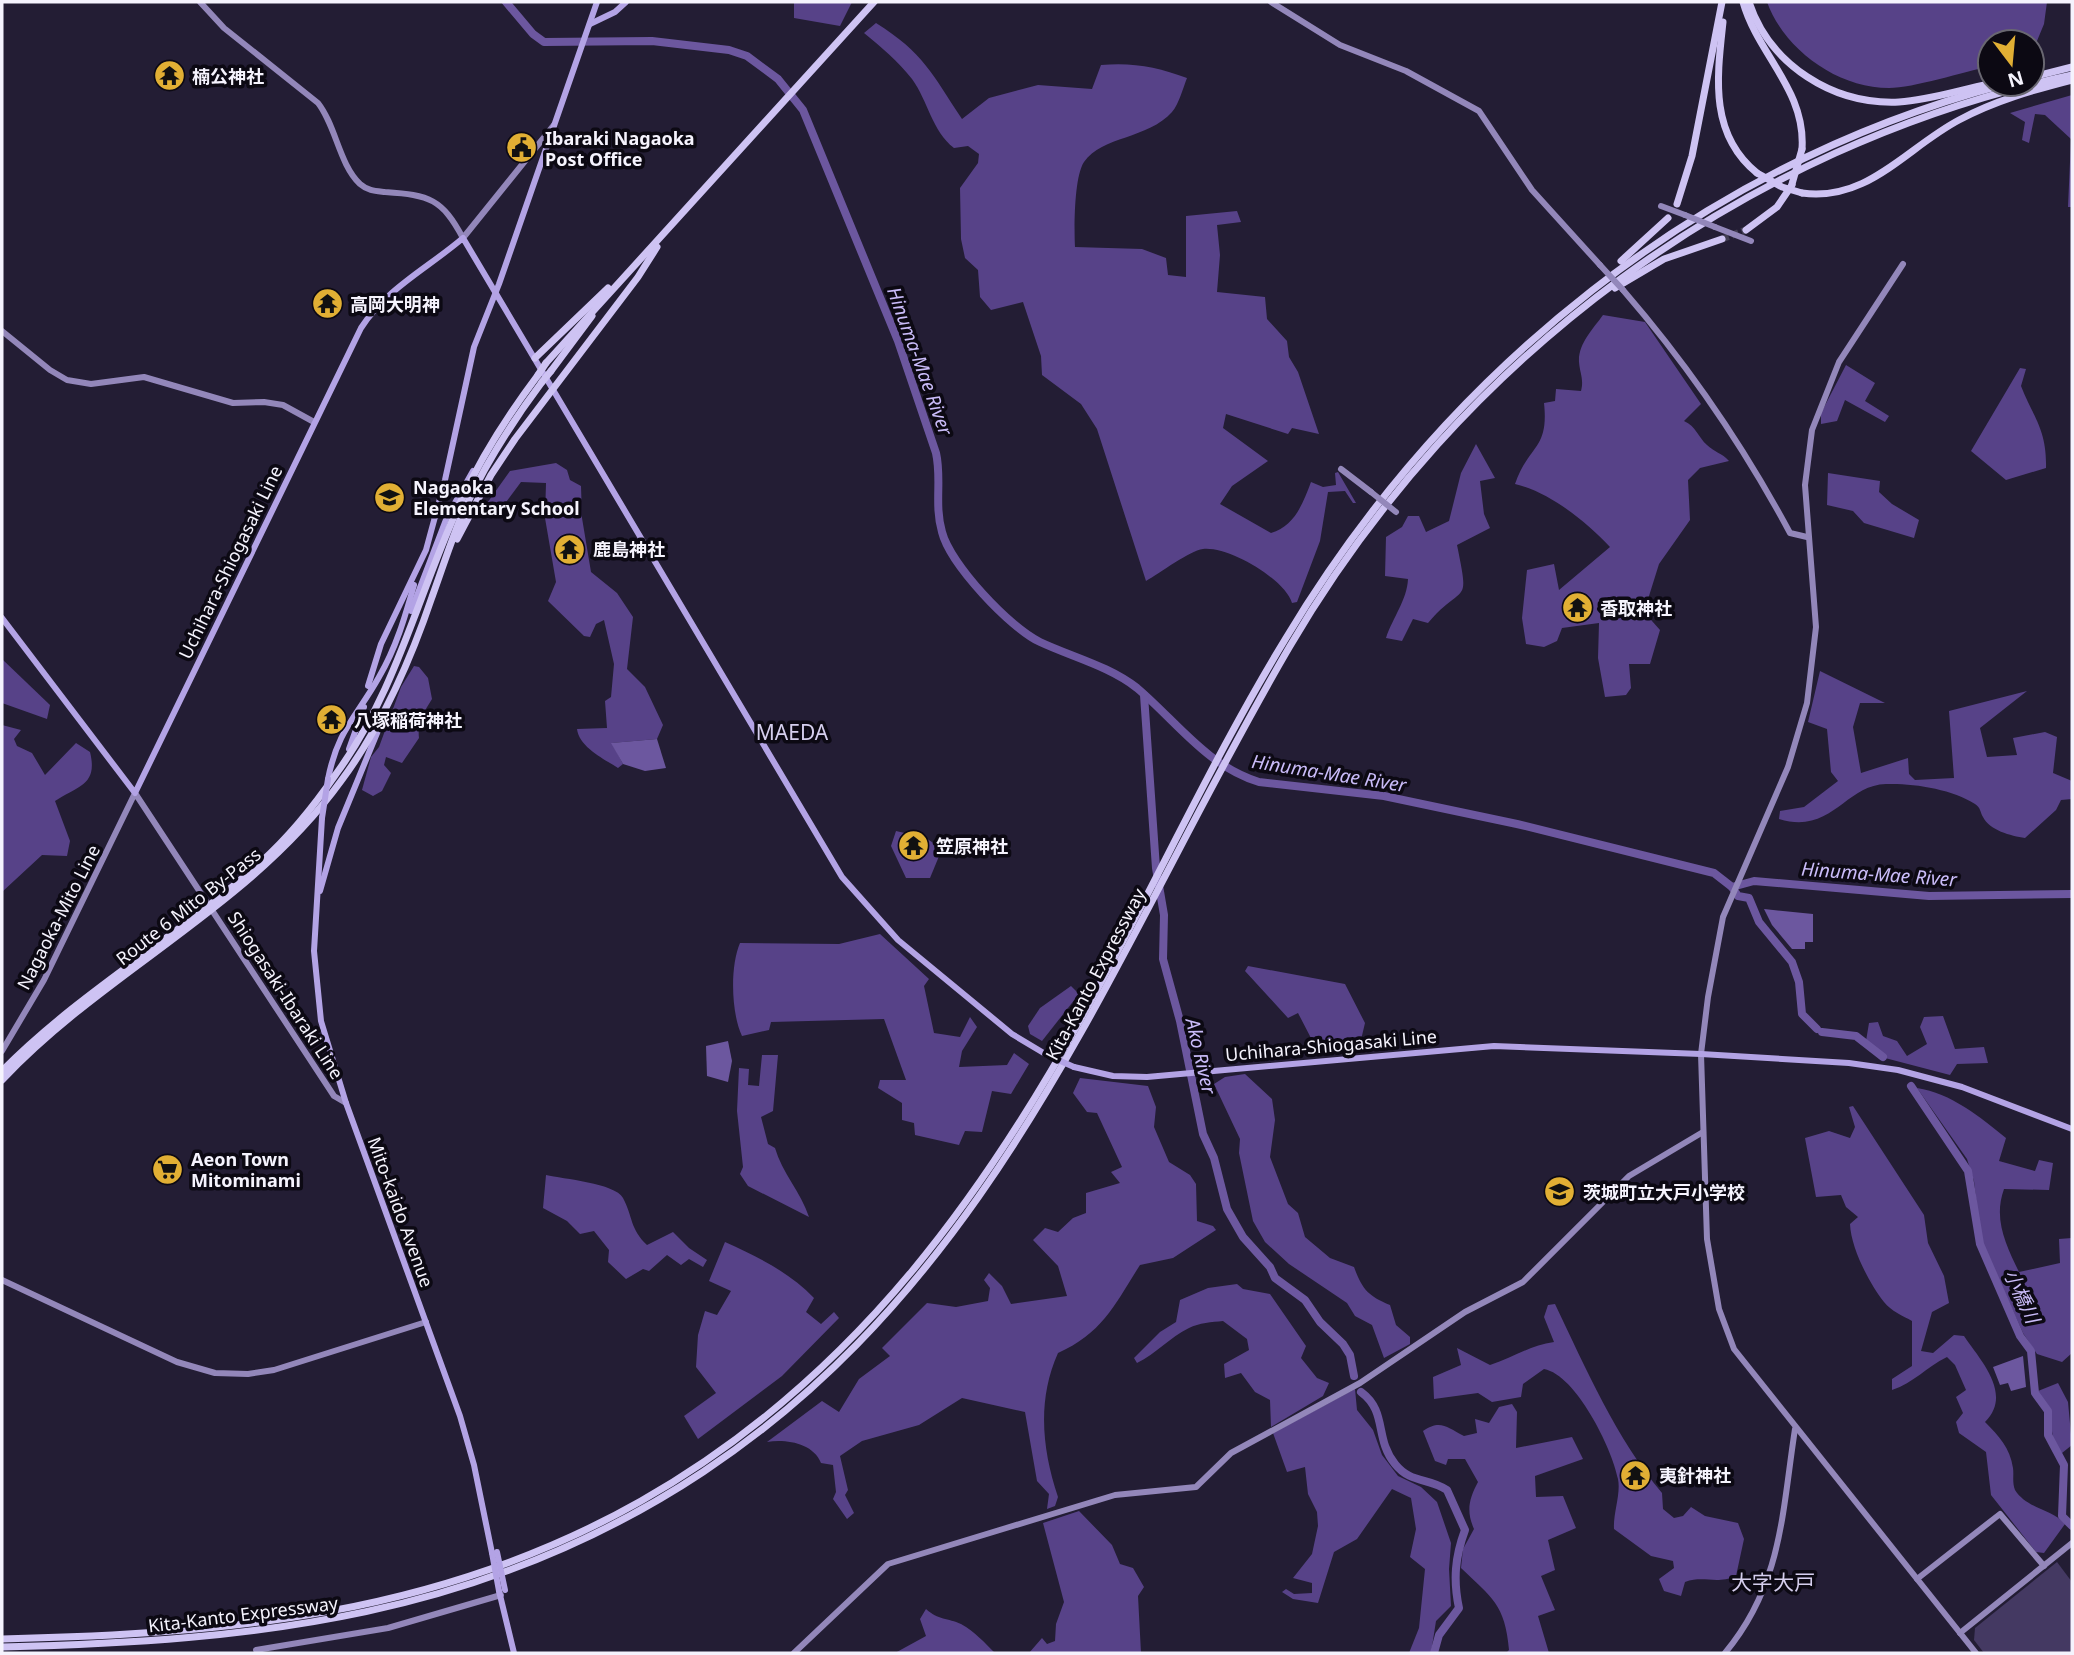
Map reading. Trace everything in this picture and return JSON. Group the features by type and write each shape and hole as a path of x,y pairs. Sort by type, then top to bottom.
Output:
{"highway":[{"path":"388,697 454,516 489,444 600,304 874,2"},
{"path":"1724,2 1718,75 1719,106 1732,146 1757,173 1782,187 1802,193 1834,194 1865,184 1934,135 1970,114 2072,77"},
{"path":"1677,204 1692,156 1724,2"},
{"path":"1743,2 1757,38 1795,100 1803,128 1802,149 1792,184 1777,208 1746,230"},
{"path":"1749,2 1761,30 1786,60 1815,83 1842,94 1871,101 1897,102 1976,87"},
{"path":"2046,73 2072,67"},
{"name":"Kita-Kanto Expressway","path":"1286,644 1354,548 1423,460 1475,403 1538,344 1640,264 1721,212 1786,177 1913,122 1989,96 2072,77"},
{"name":"Kita-Kanto Expressway","path":"2,1647 149,1642 248,1633 354,1617 417,1601 508,1572 567,1548 644,1508 704,1472 813,1388 870,1332 925,1271 981,1197 1045,1098 1286,644 1340,553 1395,481 1470,397 1549,324 1642,251 1770,176 1910,114 1976,93"},
{"path":"1549,324 1655,233 1668,218"},
{"path":"535,358 671,226"},
{"path":"443,565 491,475 638,277 671,226"},
{"path":"1538,344 1641,272 1681,252 1721,239"},
{"path":"388,697 465,508 498,446 540,379"},
{"name":"Route 6 Mito By-Pass","path":"2,1071 68,1011 212,907 279,844 337,773 388,697"},
{"name":"Route 6 Mito By-Pass","path":"2,1080 81,1010 275,858 312,819 357,758 388,697"},
{"name":"Kita-Kanto Expressway","path":"2,1639 207,1630 318,1615 392,1600 469,1577 564,1540 640,1502 699,1466 808,1382 919,1267 974,1192 1038,1093 1149,898"}],"main road":[{"path":"401,631 439,507 469,363 597,2"},
{"path":"589,27 615,12 626,2"},
{"path":"463,238 555,389"},
{"name":"Uchihara-Shiogasaki Line","path":"135,793 350,345 367,317 404,281 463,238"},
{"name":"Uchihara-Shiogasaki Line","path":"555,389 849,886 898,940 1012,1034 1047,1055 1074,1066 1113,1076 1147,1077 1494,1046 1701,1054 1885,1068 1962,1087 2072,1129"},
{"path":"318,897 322,818 328,779 342,732 378,679 401,631 447,517 489,444"},
{"path":"368,686 381,644 421,563"},
{"path":"2,618 135,793"},
{"path":"318,897 338,828 388,697"},
{"path":"337,773 358,733 365,707"},
{"name":"Mito-kaido Avenue","path":"318,897 314,951 316,989 337,1075 468,1442 495,1553 514,1653"}],"street":[{"path":"200,2 224,28 318,103 354,176 362,186 436,202 451,214 463,238 555,124"},
{"path":"1272,2 1340,45 1399,68 1475,107 1491,125 1508,156 1537,196 1677,354 1777,505 1790,533 1807,537"},
{"path":"538,144 547,148"},
{"path":"1661,206 1751,241"},
{"path":"1903,264 1846,350 1820,404 1806,467 1807,537 1816,628 1807,703 1792,758 1730,897 1717,942 1701,1054 1707,1240 1722,1321 1742,1362 1976,1653"},
{"path":"2,331 50,370 67,380 91,384 144,377 233,403 264,402 283,405 314,422"},
{"path":"1341,469 1396,512"},
{"name":"Shiogasaki-Ibaraki Line","path":"135,793 335,1097 346,1102"},
{"name":"Nagaoka-Mito Line","path":"2,1051 56,956 135,793"},
{"path":"325,1081 332,1082 337,1075"},
{"path":"794,1653 888,1564 1115,1495 1196,1487 1231,1453 1360,1382 1465,1312 1523,1282 1629,1176 1703,1132"},
{"path":"2,1280 177,1362 215,1373 248,1374 274,1370 426,1322"},
{"path":"1725,1653 1754,1614 1770,1576 1796,1429"},
{"path":"1916,1579 2000,1514 2044,1566"},
{"path":"1960,1633 2072,1544"},
{"path":"256,1650 388,1628 502,1592"}],"shaded area":[{"path":"794,2 852,2 840,26 794,18"},
{"path":"1767,2 2047,2 2042,28 1976,28 1976,70 1925,83 1889,88 1850,81 1815,63 1799,50 1775,19"},
{"path":"876,23 905,44 926,65 962,119 989,98 1038,85 1092,89 1101,65 1145,66 1187,78 1174,109 1162,121 1102,147 1084,162 1076,190 1075,247 1142,249 1166,258 1168,275 1186,277 1186,216 1237,211 1241,222 1217,225 1220,255 1217,292 1265,297 1267,319 1287,341 1289,357 1298,372 1319,434 1292,428 1288,434 1226,414 1223,428 1268,461 1232,486 1220,504 1271,533 1292,519 1311,482 1323,487 1336,485 1335,473 1338,472 1356,503 1353,503 1345,491 1328,492 1320,541 1297,602 1292,603 1279,584 1254,566 1214,549 1203,549 1190,554 1146,581 1097,429 1081,404 1042,375 1041,356 1023,302 991,310 980,297 978,270 965,258 961,239 960,188 978,163 979,154 968,146 954,148 940,133 912,79 864,33"},
{"path":"2072,95 2072,207 2068,207 2071,139 2045,115 2035,114 2029,143 2022,140 2025,122 2010,113"},
{"path":"1603,315 1645,322 1701,404 1684,421 1707,445 1729,461 1700,468 1688,480 1690,520 1659,564 1644,612 1660,630 1650,664 1629,664 1631,688 1626,695 1605,697 1598,658 1599,623 1562,628 1557,641 1544,647 1526,644 1522,618 1527,570 1554,564 1559,590 1610,547 1590,527 1554,501 1515,484 1520,471 1541,439 1545,418 1544,403 1555,401 1556,389 1581,391 1579,355 1587,337"},
{"path":"1846,365 1875,383 1865,401 1889,416 1885,422 1845,400 1837,421 1821,424 1821,413"},
{"path":"2020,368 2026,369 2021,386 2042,433 2046,468 2006,480 1971,451"},
{"path":"1476,444 1495,478 1480,481 1484,514 1490,528 1457,545 1463,578 1461,592 1428,623 1413,619 1402,641 1386,638 1408,579 1385,576 1386,537 1402,527 1408,516 1419,516 1426,532 1449,521 1461,473"},
{"path":"556,463 567,470 570,480 581,486 582,518 591,572 617,593 633,617 627,669 645,687 663,725 657,739 612,743 623,764 618,768 587,747 577,729 607,728 605,701 611,697 614,664 604,620 596,624 590,637 584,636 548,601 556,582 545,518 546,483 521,482 501,509 485,506 510,471"},
{"path":"1828,473 1880,481 1879,492 1892,504 1919,520 1914,538 1864,523 1853,511 1827,505"},
{"path":"2,659 50,705 47,719 2,703"},
{"path":"414,666 419,667 428,678 432,699 420,722 419,738 402,763 386,757 384,765 391,773 382,791 373,796 362,790 371,757 379,747 401,687"},
{"path":"1820,671 1885,703 1860,703 1853,727 1861,773 1908,758 1909,774 1915,780 1954,778 1949,711 2027,691 1980,728 1987,757 2017,755 2013,738 2045,732 2057,737 2053,773 2072,781 2072,799 2061,800 2056,810 2025,838 1995,829 1986,822 1978,807 1966,799 1932,788 1908,785 1872,786 1812,820 1797,822 1779,819 1780,811 1804,807 1838,781 1831,772 1827,729 1808,722"},
{"path":"2,725 21,730 14,739 17,746 32,753 45,775 76,743 90,752 92,763 89,778 85,783 55,801 70,841 67,856 42,855 2,892"},
{"path":"657,739 666,768 645,771 623,764 611,743"},
{"path":"896,831 926,838 942,849 930,878 906,878 891,846"},
{"path":"1764,909 1813,914 1813,942 1805,942 1805,949 1792,949 1772,925"},
{"path":"880,934 929,979 924,986 934,1033 960,1037 970,1017 977,1027 962,1051 959,1067 1007,1065 1014,1053 1029,1064 1011,1094 992,1091 982,1132 965,1131 959,1145 915,1135 914,1123 902,1120 902,1103 878,1088 880,1080 906,1080 884,1019 771,1022 769,1030 742,1036 738,1026 733,976 740,943 839,944"},
{"path":"1248,966 1345,984 1365,1023 1360,1044 1327,1051 1312,1040 1298,1013 1288,1018 1245,971"},
{"path":"1071,986 1079,994 1042,1041 1030,1034 1028,1026 1040,1008"},
{"path":"1943,1016 1955,1049 1984,1047 1988,1063 1957,1064 1950,1075 1885,1058 1866,1041 1869,1023 1878,1022 1883,1036 1897,1041 1907,1056 1927,1044 1920,1027 1924,1017"},
{"path":"728,1041 732,1061 728,1082 707,1076 706,1046"},
{"path":"762,1055 778,1055 773,1111 761,1117 768,1144 775,1148 809,1217 748,1186 740,1174 743,1167 737,1111 739,1068 749,1069 748,1085 759,1086"},
{"path":"1245,1074 1272,1099 1275,1120 1270,1157 1288,1204 1298,1213 1305,1237 1330,1258 1354,1267 1367,1291 1390,1305 1396,1325 1410,1337 1410,1344 1384,1358 1372,1325 1355,1316 1347,1303 1289,1264 1265,1242 1253,1221 1239,1153 1240,1139 1214,1084 1225,1077"},
{"path":"1080,1078 1148,1086 1156,1107 1154,1127 1169,1162 1190,1175 1196,1184 1197,1221 1213,1226 1216,1230 1173,1258 1140,1265 1115,1305 1097,1327 1058,1353 1047,1389 1044,1425 1048,1461 1058,1497 1055,1506 1047,1509 1049,1494 1037,1481 1025,1412 962,1398 919,1425 862,1441 840,1456 848,1490 845,1495 854,1513 847,1519 833,1499 836,1492 833,1465 821,1463 812,1451 798,1444 767,1442 822,1401 839,1412 859,1379 890,1356 882,1348 927,1303 956,1307 988,1301 990,1288 984,1280 989,1273 1002,1286 1011,1304 1067,1296 1058,1266 1033,1240 1045,1228 1058,1232 1073,1218 1086,1213 1086,1193 1120,1183 1111,1172 1122,1167 1097,1113 1087,1112 1073,1093"},
{"path":"1917,1088 1953,1100 2006,1138 1999,1161 2035,1171 2039,1160 2053,1163 2049,1190 2004,1189 2000,1221 2019,1272 2060,1263 2059,1239 2072,1238 2072,1353 2062,1362 2037,1354 2023,1333 1981,1240 1974,1181 1967,1159"},
{"path":"1853,1106 1924,1215 1928,1243 1944,1276 1949,1303 1932,1312 1921,1351 1933,1353 1954,1335 1964,1336 1985,1367 1995,1389 1996,1400 1993,1411 1985,1422 2007,1448 2013,1468 2015,1490 2026,1501 2065,1524 2044,1553 2036,1552 1991,1495 1986,1452 1959,1433 1956,1422 1963,1413 1956,1397 1966,1390 1955,1365 1947,1357 1892,1390 1892,1379 1912,1366 1912,1321 1887,1305 1867,1275 1851,1233 1850,1224 1858,1217 1846,1207 1841,1195 1816,1197 1805,1138 1829,1131 1850,1138 1855,1127 1849,1107"},
{"path":"546,1175 600,1185 618,1193 623,1198 637,1234 647,1245 673,1232 689,1248 707,1260 703,1267 689,1259 681,1265 667,1255 649,1271 643,1269 626,1279 608,1262 609,1250 594,1231 580,1234 567,1221 543,1208"},
{"path":"725,1242 794,1280 814,1298 806,1312 821,1324 834,1312 839,1318 782,1376 698,1439 684,1416 716,1393 696,1367 698,1335 705,1311 717,1315 731,1291 709,1281"},
{"path":"1237,1284 1243,1289 1270,1294 1306,1346 1301,1358 1317,1378 1329,1383 1323,1396 1271,1427 1270,1400 1255,1392 1241,1373 1225,1378 1224,1364 1249,1350 1247,1339 1223,1321 1193,1326 1137,1363 1134,1358 1160,1332 1176,1322 1180,1300 1208,1288"},
{"path":"1555,1304 1616,1426 1645,1472 1662,1493 1663,1509 1674,1518 1683,1516 1691,1507 1705,1516 1738,1523 1744,1539 1736,1576 1722,1580 1698,1579 1685,1582 1681,1596 1664,1591 1659,1579 1674,1568 1673,1561 1651,1556 1614,1529 1619,1485 1614,1466 1591,1415 1580,1398 1556,1374 1544,1369 1523,1384 1521,1397 1492,1402 1478,1393 1434,1399 1433,1377 1461,1365 1457,1348 1490,1365 1554,1342 1544,1317 1548,1305"},
{"path":"2023,1356 2026,1387 2011,1391 2008,1383 2000,1385 1993,1367"},
{"path":"2058,1383 2068,1402 2072,1445 2062,1453 2053,1441 2050,1411 2038,1391"},
{"path":"1355,1389 1357,1410 1373,1430 1382,1455 1398,1476 1421,1487 1437,1502 1451,1543 1451,1606 1436,1621 1431,1653 1409,1653 1419,1628 1425,1569 1410,1557 1416,1529 1411,1498 1392,1489 1357,1539 1334,1552 1318,1603 1293,1599 1282,1592 1286,1589 1294,1594 1312,1593 1312,1583 1293,1578 1312,1554 1318,1526 1317,1512 1308,1494 1305,1467 1287,1472 1273,1433"},
{"path":"1512,1404 1517,1412 1516,1448 1572,1437 1583,1459 1535,1476 1536,1497 1563,1496 1576,1528 1548,1540 1555,1570 1541,1576 1555,1610 1538,1616 1549,1653 1506,1653 1509,1650 1507,1634 1500,1612 1489,1595 1461,1568 1463,1549 1474,1529 1470,1505 1478,1482 1465,1459 1448,1459 1446,1465 1435,1461 1423,1431 1439,1425 1464,1436 1477,1433 1475,1419 1489,1423 1499,1407"},
{"path":"1079,1511 1112,1545 1120,1564 1133,1568 1144,1587 1138,1596 1141,1653 1029,1653 1042,1638 1047,1644 1055,1641 1056,1624 1064,1602 1043,1523"},
{"path":"2057,1562 2072,1582 2072,1653 1984,1653 1974,1640 1975,1628"},
{"path":"926,1609 966,1627 995,1653 895,1653 926,1636 920,1619"}],"waterway":[{"name":"Hinuma-Mae River","path":"506,2 533,34 544,42 652,41 729,50 747,56 778,79 803,110 898,341 936,453 940,522 947,545 956,561 983,594 1028,635 1126,680 1208,754 1240,775 1259,782 1384,796 1517,824 1714,873 1732,887 1754,881 1929,896 2072,894"},
{"name":"Ako River","path":"1144,695 1156,868 1164,915 1163,959 1180,1021 1203,1134 1214,1158 1227,1209 1243,1237 1270,1267 1275,1278 1305,1300 1320,1322 1343,1344 1350,1355 1354,1376"},
{"name":"小橋川","path":"1732,887 1738,896 1749,898 1759,922 1792,962 1799,982 1802,1014 1817,1029"},
{"name":"小橋川","path":"1822,1032 1856,1036 1883,1057"},
{"name":"小橋川","path":"1911,1086 1968,1171 1980,1244 2020,1336 2031,1351 2035,1393 2048,1411 2048,1435 2064,1465 2062,1516 2072,1526"},
{"name":"Ako River","path":"1361,1392 1375,1408 1385,1445 1395,1464 1407,1475 1447,1490 1465,1530 1456,1569 1459,1608 1439,1635 1434,1653"}],"tunnel":[{"path":"1722,239 1746,230"}],"place":[{"name":"楠公神社","path":"169,76"},
{"name":"Ibaraki Nagaoka Post Office","path":"522,148"},
{"name":"高岡大明神","path":"327,304"},
{"name":"Nagaoka Elementary School","path":"390,497"},
{"name":"鹿島神社","path":"570,549"},
{"name":"香取神社","path":"1577,608"},
{"name":"八塚稲荷神社","path":"331,720"},
{"name":"笠原神社","path":"913,846"},
{"name":"Aeon Town Mitominami","path":"168,1169"},
{"name":"茨城町立大戸小学校","path":"1560,1192"},
{"name":"夷針神社","path":"1636,1475"}],"district":[{"name":"MAEDA","path":"792,732"},
{"name":"大字大戸","path":"1773,1582"}]}
